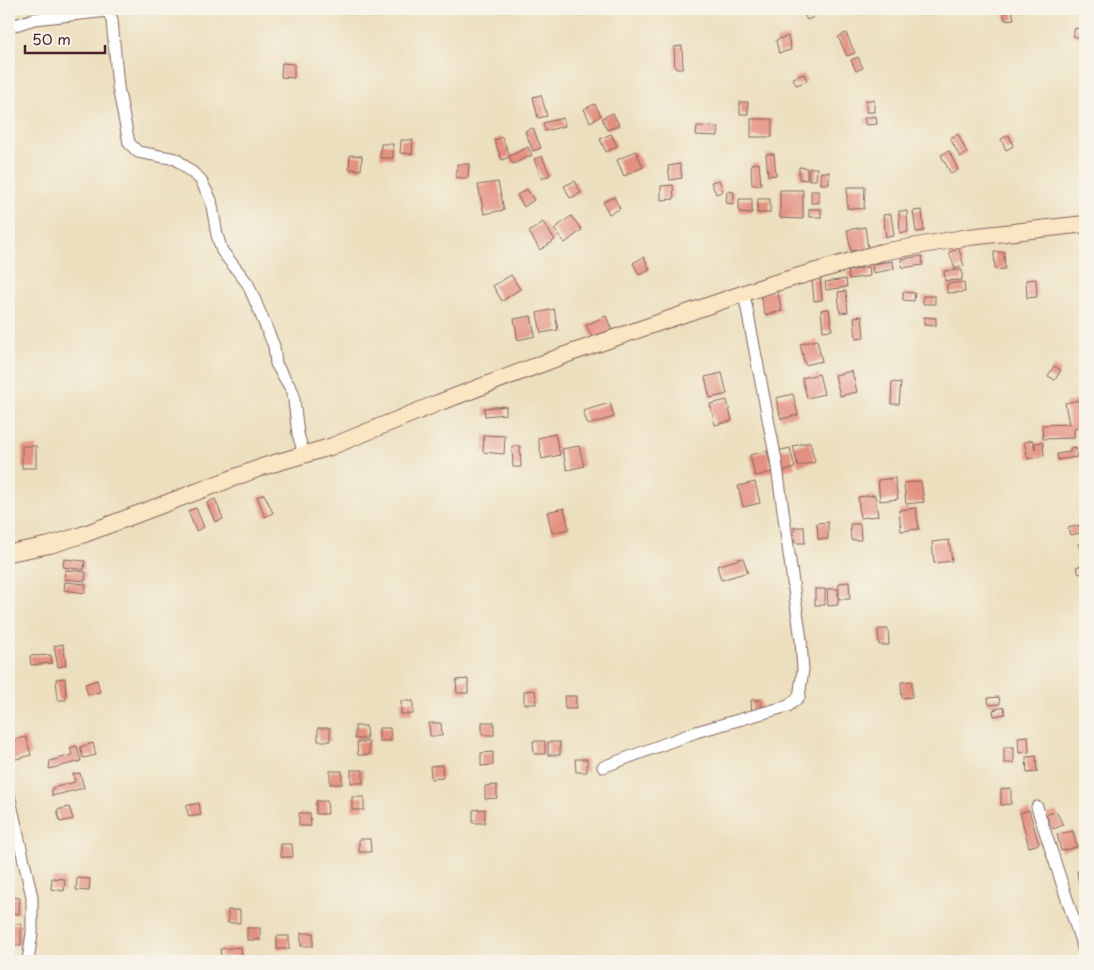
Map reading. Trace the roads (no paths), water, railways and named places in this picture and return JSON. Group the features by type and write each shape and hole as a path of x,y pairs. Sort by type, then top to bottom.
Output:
{"street":[{"path":"9,27 34,19 107,10 112,20 118,87 129,144 138,152 176,159 200,179 211,200 216,235 222,251 248,284 274,346 276,364 293,392 298,434 304,454"},
{"path":"9,553 50,545 82,535 265,466 330,447 438,403 565,355 744,294 882,252 969,236 1085,224"},
{"path":"603,767 696,732 788,706 799,697 803,670 779,479 744,294"},
{"path":"9,794 32,897 32,933 28,961"},
{"path":"1038,807 1085,954"}]}
